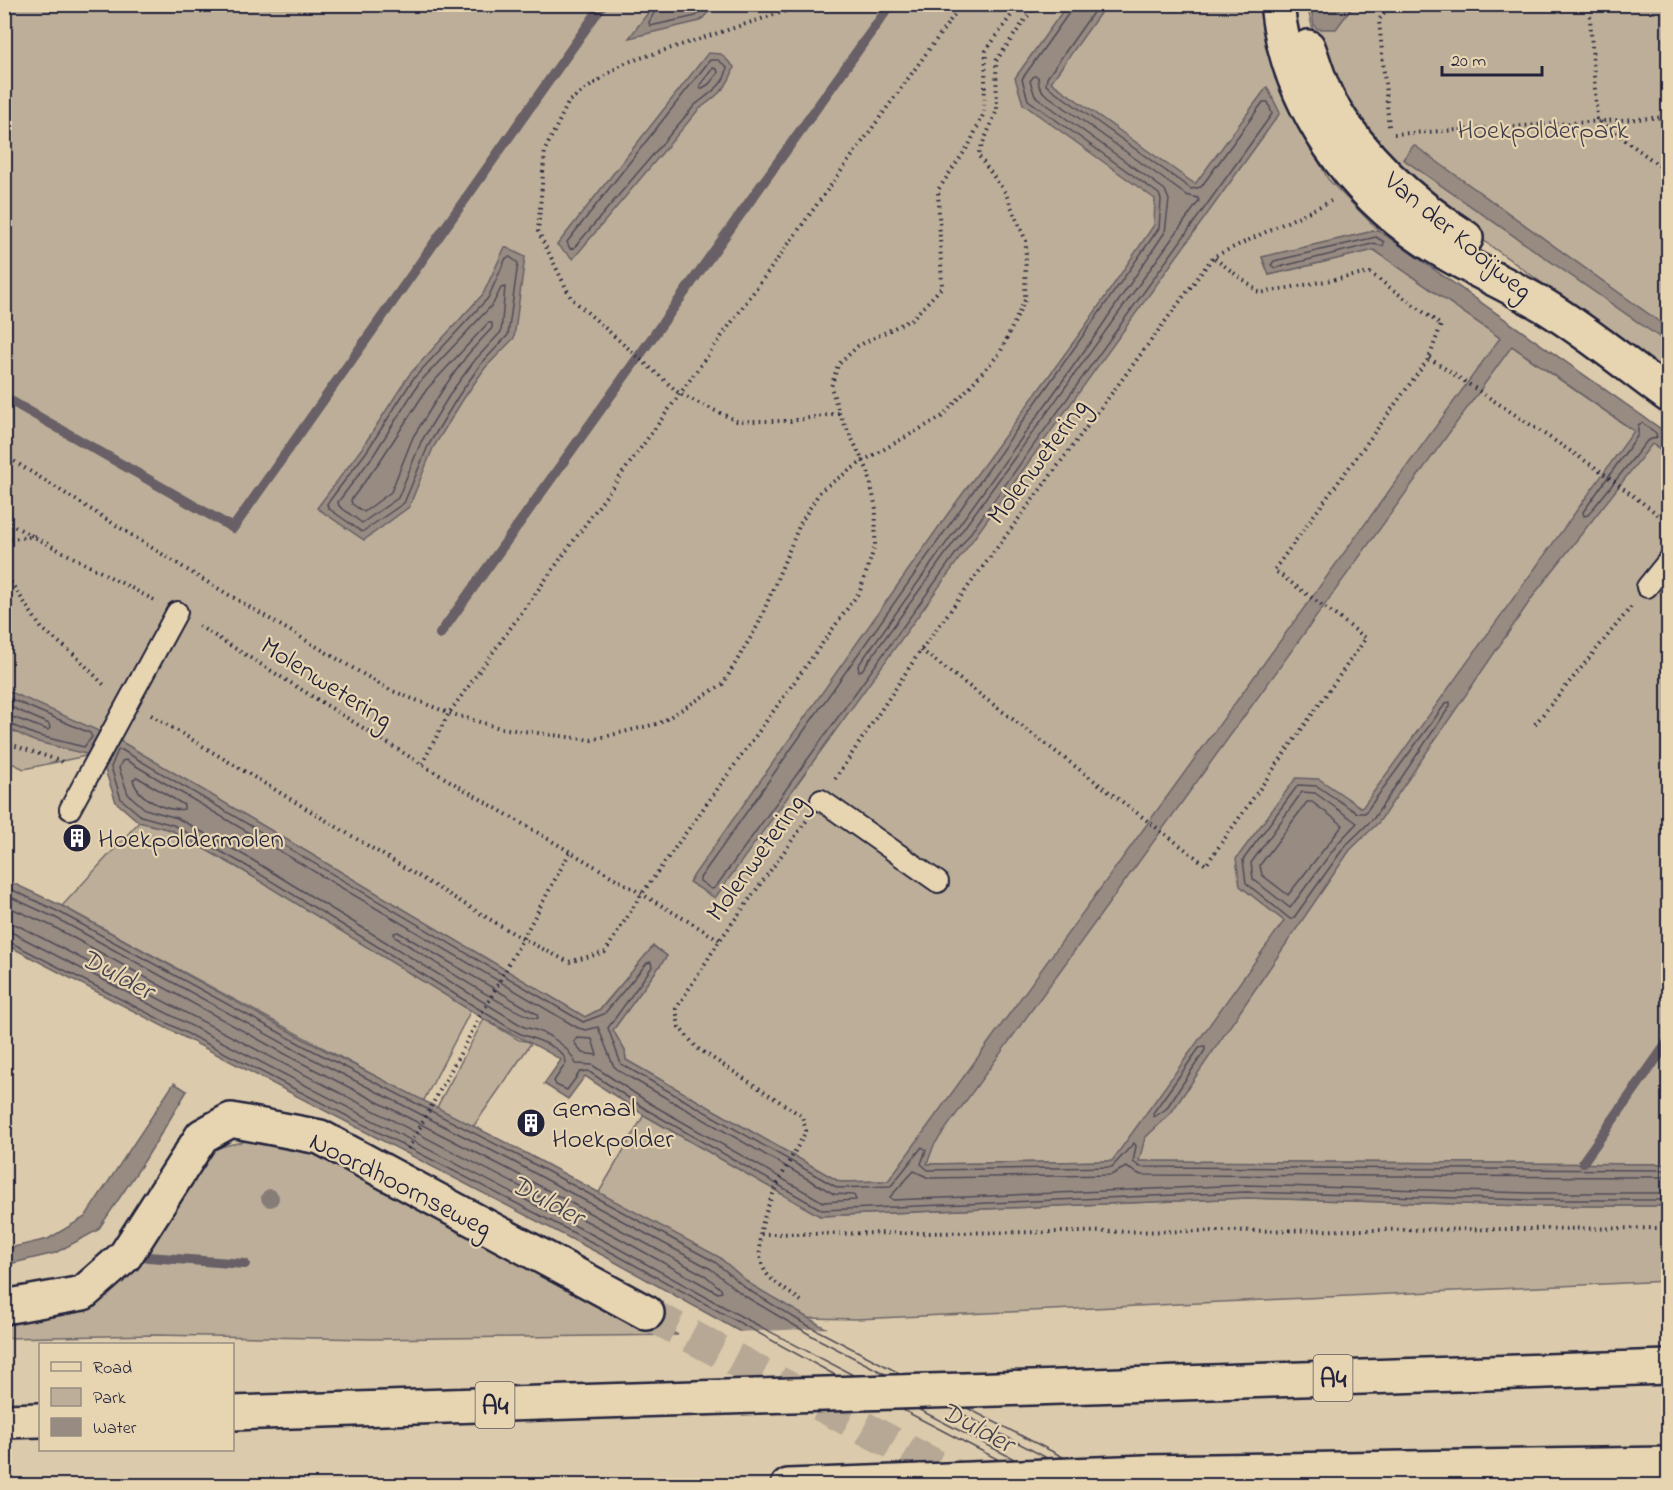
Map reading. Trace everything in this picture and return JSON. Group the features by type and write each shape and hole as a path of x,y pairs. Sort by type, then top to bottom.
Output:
{"main road":[{"name":"Van der Kooijweg","path":"1277,4 1280,33 1307,111 1358,185 1413,232 1544,306 1668,395"},
{"name":"Van der Kooijweg","path":"1298,4 1300,28 1329,102 1374,165 1429,214 1488,253 1544,306"},
{"name":"Noordhoornseweg","path":"4,1306 83,1293 125,1256 202,1136 231,1120 320,1137 647,1313"},
{"name":"A4","path":"234,1413 1668,1366"},
{"path":"4,1421 39,1420"},
{"path":"788,1485 1146,1472 1668,1464"}],"lane":[{"path":"1647,587 1668,561"},
{"path":"70,809 112,736 128,701 177,612"},
{"path":"821,800 938,882"}],"path":[{"path":"795,4 786,11 622,64 569,101 545,150 538,231 571,298 680,394 737,421 791,421 839,413"},
{"path":"422,764 449,713 962,4"},
{"path":"4,572 42,628 75,655 100,684 521,938 569,962 605,952 641,895 860,591 875,546 876,518 868,471 839,413 831,387 838,365 858,346 912,319 942,287 938,190 969,145 984,114 986,51 1019,4"},
{"path":"4,455 197,576 390,690 449,713 500,728 591,740 660,723 723,684 758,625 800,524 821,490 862,461 943,416 1000,353 1025,300 1026,240 1005,192 978,155 997,110 996,61 1036,4"},
{"name":"Van der Kooijweg","path":"1390,4 1378,20 1390,135 1597,119"},
{"path":"1589,4 1597,119 1668,172"},
{"path":"1597,119 1668,117"},
{"name":"Molenwetering","path":"4,521 177,612 422,764 720,940 821,800 921,650 1213,257 1333,201 1358,185"},
{"path":"921,650 1206,865 1366,638 1274,570 1429,358 1441,325 1370,273 1260,293 1213,257"},
{"path":"1429,358 1599,470 1668,522"},
{"path":"4,540 36,536"},
{"path":"1535,724 1647,587"},
{"path":"4,742 93,769"},
{"path":"406,1153 521,938 570,852"},
{"path":"720,940 676,1010 679,1027 697,1048 802,1116 806,1131 768,1203 760,1247 765,1272 801,1301"},
{"path":"761,1234 1668,1228"}],"green space":[{"path":"4,5 1261,5 1273,59 1291,109 1328,179 1378,230 1262,257 1269,275 1374,250 1668,455 1668,1164 1112,1161 926,1164 888,1181 840,1182 626,1060 625,1051 613,1030 667,956 654,946 600,1009 585,1017 117,739 90,755 24,769 5,760"},
{"name":"Hoekpolderpark","path":"1307,5 1668,5 1668,374 1430,202 1350,119 1315,39"},
{"path":"139,822 171,830 242,870 471,1010 423,1102 62,906"},
{"path":"484,1019 519,1040 532,1042 473,1127 436,1109"},
{"path":"644,1115 820,1216 1247,1198 1530,1206 1668,1206 1668,1281 857,1319 806,1318 750,1284 719,1257 598,1194"},
{"path":"251,1140 308,1144 678,1335 373,1339 154,1335 5,1338 4,1299 117,1278 202,1155 224,1146"}],"water":[{"path":"1313,4 1354,5 1336,29 1318,29 1314,26 1311,8"},
{"path":"654,5 715,5 700,21 629,38"},
{"path":"1067,5 1106,5 1051,82 1195,184 1267,87 1280,113 715,898 689,882 947,515 1086,325 1154,225 1155,199 1023,104 1015,78"},
{"path":"708,53 721,54 734,67 725,86 699,109 573,259 557,245"},
{"path":"1414,145 1668,328 1668,343 1403,159"},
{"path":"1378,230 1668,434 1668,455 1652,444 1536,592 1379,822 1350,850 1171,1113 1145,1138 1139,1161 1668,1164 1668,1206 1530,1206 1247,1198 820,1216 644,1115 585,1076 568,1099 544,1084 561,1060 484,1019 242,870 171,830 139,822 116,802 104,767 117,739 585,1017 601,1009 653,946 667,956 613,1030 625,1051 626,1060 840,1182 888,1181 1500,338 1374,250 1269,275 1262,257","holes":["1512,346 1634,431 1362,808 1319,779 1296,778 1236,859 1240,886 1284,921 1112,1161 927,1164 934,1145"]},
{"path":"505,247 525,257 514,338 485,368 464,398 433,448 409,507 364,540 317,508 362,448 409,375 483,294"},
{"path":"4,689 101,732 90,755 34,741 5,727"},
{"name":"Dulder","path":"4,879 62,906 307,1041 520,1150 719,1257 750,1284 820,1325 1130,1485 1035,1485 737,1330 606,1257 5,944"},
{"path":"174,1083 187,1091 145,1160 98,1230 55,1253 5,1265 5,1249 48,1239 85,1217"}],"pier":[{"path":"831,1328 1132,1483 1029,1486 734,1332"}],"waterway":[{"path":"4,397 233,528 603,4"},
{"path":"440,634 891,4"},
{"path":"1583,1162 1668,1042"},
{"path":"148,1257 245,1264"}],"tunnel":[{"path":"647,1313 972,1485"}],"place":[{"name":"Hoekpoldermolen","path":"77,838"},
{"name":"Gemaal Hoekpolder","path":"531,1123"}]}
